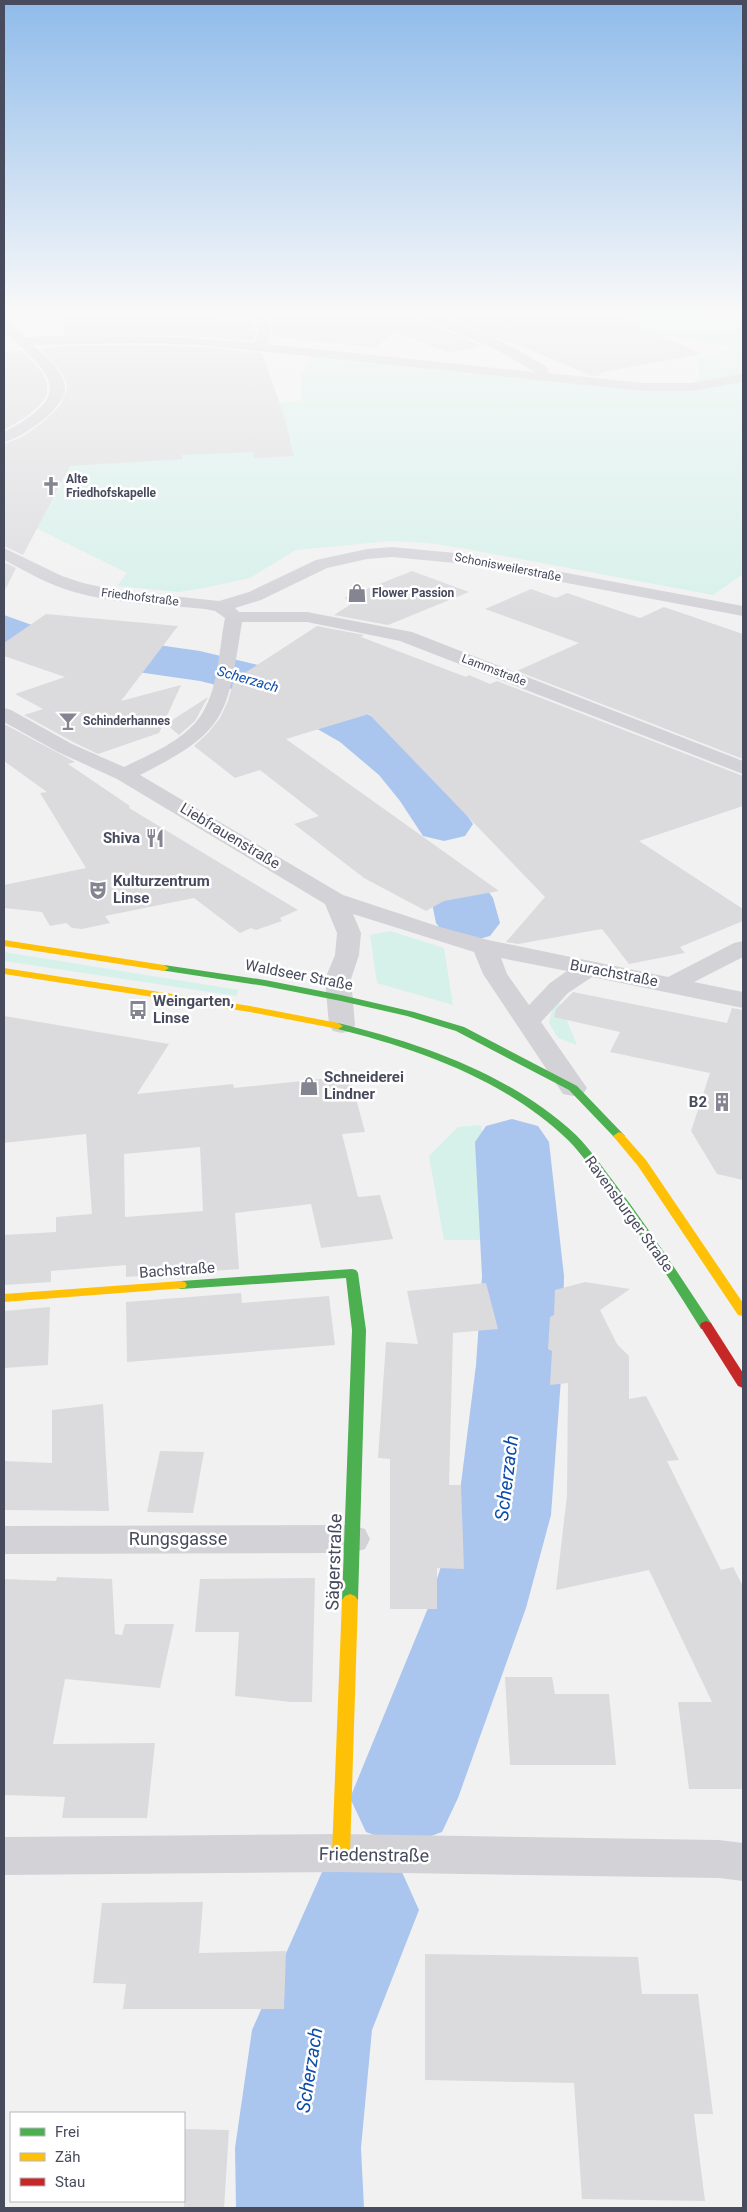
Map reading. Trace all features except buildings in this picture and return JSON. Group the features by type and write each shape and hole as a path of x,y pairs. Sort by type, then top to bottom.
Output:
{"main road":[{"name":"Waldseer Straße","path":"4,943 265,983 410,1014 460,1029 572,1088"},
{"path":"4,971 342,1025"},
{"name":"Ravensburger Straße","path":"342,1025 373,1033 435,1054 471,1070 526,1102 570,1136 615,1189 743,1383"},
{"path":"572,1088 606,1120 642,1163 743,1312"},
{"name":"Bachstraße","path":"4,1298 352,1273"},
{"name":"Sägerstraße","path":"341,1853 359,1330 352,1273"}],"street":[{"path":"4,438 34,417"},
{"name":"Friedhofstraße","path":"4,553 56,580 79,588 227,612"},
{"name":"Schonisweilerstraße","path":"227,612 307,570 344,558 367,554 410,553 466,559 743,611"},
{"path":"276,587 272,603 288,615"},
{"path":"124,775 172,750 198,731 212,714 219,697 224,671 227,612"},
{"name":"Lammstraße","path":"227,612 288,615 339,622 405,636 743,768"},
{"name":"Liebfrauenstraße","path":"4,714 65,748 124,775 335,900 431,932 484,947"},
{"path":"335,900 349,933 348,955 338,979 342,1025"},
{"path":"484,947 496,974 572,1088"},
{"name":"Burachstraße","path":"484,947 743,1000"},
{"path":"672,985 743,948"},
{"path":"528,1020 559,988 588,968"},
{"name":"Rungsgasse","path":"4,1540 352,1539"},
{"name":"Friedenstraße","path":"4,1856 341,1853 718,1859 743,1862"}],"green space":[{"path":"96,417 743,417 743,574 713,595 461,548 427,543 392,541 296,550 250,578 204,588 179,592 117,586 127,573 34,527 41,493 57,493 66,476 63,475 67,466 94,465"},
{"path":"390,931 444,948 453,1005 377,983 370,935"},
{"path":"4,952 239,990 236,996 4,961"},
{"path":"559,1001 577,1045 558,1038 549,1023 553,1007"},
{"path":"481,1125 500,1240 444,1240 429,1156 458,1127"}],"waterway":[{"name":"Scherzach","path":"4,630 17,636 68,647 200,666 278,685 359,731 398,763 423,792 444,824"},
{"name":"Scherzach","path":"462,898 468,923"},
{"name":"Scherzach","path":"404,1798 477,1608 504,1515 519,1365 523,1276 512,1142"},
{"name":"Scherzach","path":"300,2208 298,2148 312,2030 362,1910"}],"traffic: fast":[{"path":"164,968 265,983 341,998 410,1014 460,1029 573,1088 619,1136"},
{"path":"338,1026 399,1043 463,1067 522,1099 549,1118 572,1138 593,1162 649,1239 706,1326"},
{"path":"181,1285 352,1273 359,1330 350,1600"}],"traffic: slow":[{"path":"4,943 164,968"},
{"path":"4,971 250,1009 338,1026"},
{"path":"619,1136 642,1163 743,1312"},
{"path":"4,1298 181,1285"},
{"path":"341,1853 350,1600"}],"traffic: jam":[{"path":"706,1326 743,1383"}],"place":[{"name":"Alte Friedhofskapelle","path":"51,486"},
{"name":"Flower Passion","path":"357,593"},
{"name":"Schinderhannes","path":"68,721"},
{"name":"Shiva","path":"155,838"},
{"name":"Kulturzentrum Linse","path":"98,890"},
{"name":"Weingarten, Linse","path":"138,1010"},
{"name":"Schneiderei Lindner","path":"309,1086"},
{"name":"B2","path":"722,1102"}]}
